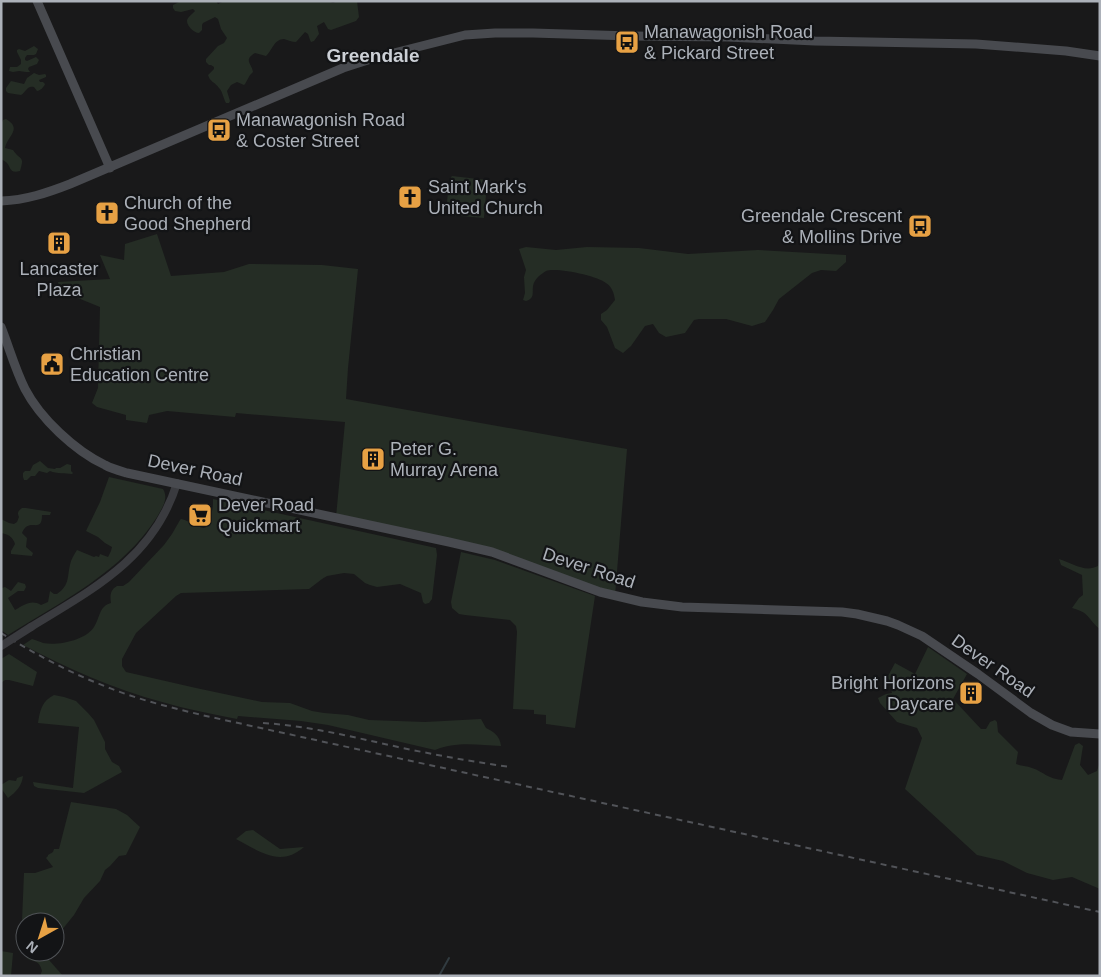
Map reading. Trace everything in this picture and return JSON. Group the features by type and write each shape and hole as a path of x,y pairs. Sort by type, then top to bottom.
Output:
{"main road":[{"path":"38,1 110,168"},
{"path":"1,200 23,200 48,192 110,168 344,68 374,58 465,35 533,33 976,44 1066,51 1100,56"},
{"name":"Dever Road","path":"1,327 25,388 36,406 66,438 107,466 127,473 492,552 600,592 642,602 682,607 842,612 886,620 922,636 1031,713 1052,725 1071,732 1100,734"}],"street":[{"path":"1,646 100,584 127,562 162,518 170,504 177,483"}],"shaded area":[{"path":"181,1 216,1 218,4 224,1 327,1 333,3 338,1 357,1 359,17 356,21 331,30 328,29 324,22 317,26 319,34 314,41 311,42 308,34 305,32 296,42 284,39 278,41 266,56 255,53 251,55 249,62 253,72 244,85 237,82 231,85 227,91 230,101 226,103 220,90 208,75 214,67 206,62 206,59 227,38 221,29 218,19 215,17 203,23 202,30 199,33 193,31 187,21 195,11 193,9 181,12 175,11 173,8 173,5"},
{"path":"34,46 38,49 36,54 27,55 25,60 36,57 39,60 37,64 29,67 30,72 9,71 10,67 17,67 21,64 17,50 25,51"},
{"path":"34,73 46,75 46,77 39,80 45,84 41,90 37,91 34,87 30,87 21,95 6,91 11,81 24,84 27,78"},
{"path":"6,119 14,129 5,148 13,150 22,160 20,171 17,172 10,169 7,163 1,159 1,124"},
{"path":"452,176 487,180 484,218 446,214 449,180"},
{"path":"157,234 171,276 224,272 249,264 322,265 358,269 346,399 627,449 615,596 529,565 336,517 345,422 236,413 235,417 167,411 149,415 147,423 126,420 126,415 97,407 92,403 98,388 100,307 68,294 60,293 58,282 110,279 100,255 124,260 125,244"},
{"path":"526,247 556,250 587,247 639,248 688,254 758,250 846,255 846,262 836,271 821,270 812,273 779,299 765,322 752,326 726,319 699,319 694,320 685,333 666,337 659,333 653,324 645,326 631,346 623,353 615,348 607,327 601,320 601,314 615,300 611,288 602,280 567,271 546,271 535,281 531,298 526,301 523,300 526,270 519,249"},
{"path":"40,461 48,468 55,469 67,464 71,465 73,473 55,473 50,471 47,473 39,471 35,476 24,480 23,473 30,471 33,465"},
{"path":"109,477 163,489 165,500 157,517 127,554 109,570 70,597 8,635 1,630 2,588 5,587 11,591 18,582 25,584 24,591 18,591 8,598 15,610 31,603 41,605 48,602 50,591 57,594 64,587 71,561 77,550 94,557 99,557 100,554 108,557 112,547 86,531 100,502"},
{"path":"213,499 436,548 437,555 432,599 429,603 425,604 421,593 400,584 377,587 365,583 354,574 344,573 327,576 309,589 181,593 136,633 122,659 122,666 126,672 262,702 290,703 312,711 348,715 369,720 425,722 481,719 486,728 498,737 501,746 451,745 435,750 328,725 238,716 237,719 171,705 126,691 73,670 23,645 32,639 49,644 64,643 78,639 90,632 104,607 111,603 113,589 129,582 164,545 181,519 202,528 206,527 212,510"},
{"path":"22,508 51,512 50,515 42,515 40,524 28,526 22,533 27,538 26,547 33,553 32,556 11,554 15,544 13,539 1,533 1,519 14,524 19,517 18,512"},
{"path":"461,552 495,560 595,596 575,728 546,724 546,715 534,714 534,710 513,709 516,626 510,620 459,614 452,608 451,602"},
{"path":"1100,557 1100,629 1086,614 1072,608 1083,595 1082,575 1061,565 1059,559 1078,567 1093,568 1098,566"},
{"path":"928,647 967,674 953,699 981,729 986,729 990,722 995,720 997,722 998,732 1018,752 1016,764 1062,780 1075,745 1079,743 1083,746 1080,765 1088,775 1097,771 1100,762 1100,889 1072,877 1053,880 1027,873 1003,861 977,855 905,789 922,738 917,728 897,722 880,703 878,698 892,693 888,676 895,663 915,674"},
{"path":"9,654 37,672 33,686 9,680 1,683 1,659"},
{"path":"54,695 76,701 88,713 94,720 105,742 105,749 112,762 119,766 122,772 84,793 34,786 33,782 73,788 79,727 38,723 42,706"},
{"path":"23,776 18,788 8,798 1,785 9,780 16,781 17,778"},
{"path":"71,802 116,809 127,815 140,827 126,855 119,856 105,870 100,881 84,898 65,926 65,912 22,912 24,873 35,873 53,867 46,858 54,849 59,849"},
{"path":"253,830 280,849 304,847 295,853 278,857 261,852 236,839 246,831"},
{"path":"1,951 13,953 11,976 1,976"},
{"path":"36,962 51,962 63,976 40,976 42,971"}],"waterway":[{"path":"439,976 449,958"}],"railway":[{"path":"1,633 53,663 93,682 131,696 181,710 1100,912"},
{"path":"263,723 314,729 440,756 511,767"}],"place":[{"name":"Manawagonish Road & Pickard Street","path":"627,42"},
{"name":"Manawagonish Road & Coster Street","path":"219,130"},
{"name":"Saint Mark's United Church","path":"410,197"},
{"name":"Church of the Good Shepherd","path":"107,213"},
{"name":"Greendale Crescent & Mollins Drive","path":"920,226"},
{"name":"Lancaster Plaza","path":"59,243"},
{"name":"Christian Education Centre","path":"52,364"},
{"name":"Peter G. Murray Arena","path":"373,459"},
{"name":"Dever Road Quickmart","path":"200,515"},
{"name":"Bright Horizons Daycare","path":"971,693"}],"district":[{"name":"Greendale","path":"373,55"}]}
